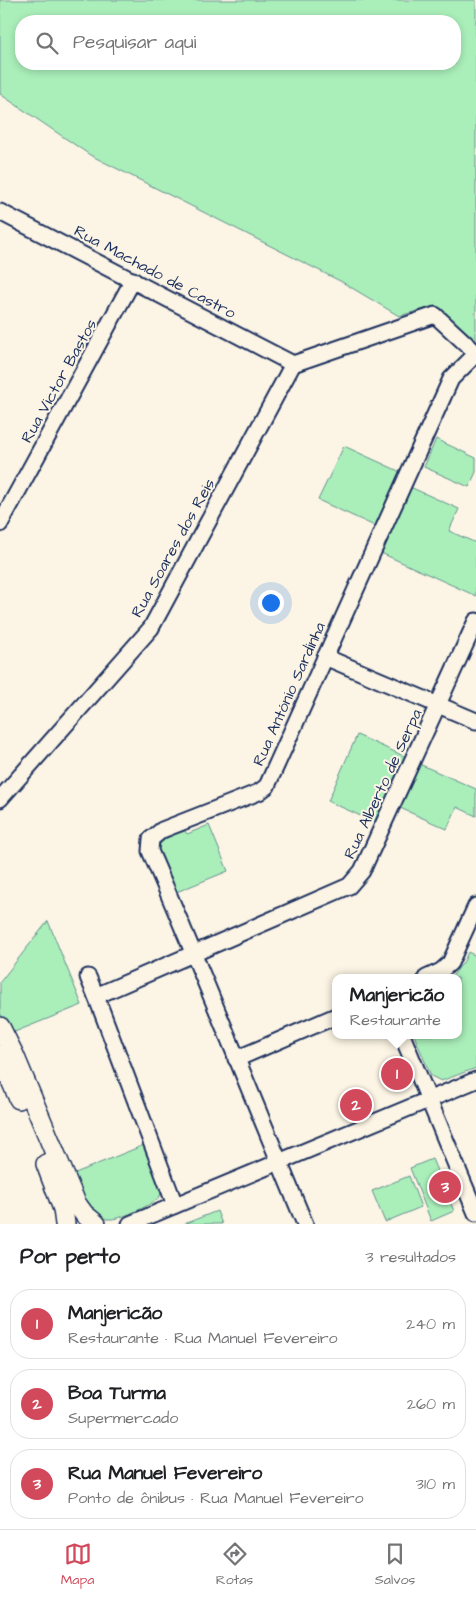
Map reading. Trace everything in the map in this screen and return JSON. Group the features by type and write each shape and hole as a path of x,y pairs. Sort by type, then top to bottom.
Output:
{"main road":[{"path":"0,1027 14,1054 76,1203 88,1224"},
{"path":"0,1054 56,1187 63,1209 65,1224"}],"street":[{"name":"Rua Machado de Castro","path":"0,212 293,364"},
{"name":"Rua Victor Bastos","path":"0,524 134,280"},
{"path":"293,364 435,315 476,353"},
{"name":"Rua António Sardinha","path":"306,1224 150,851 151,839 162,830 259,792 267,786 451,379 476,353"},
{"name":"Rua Soares dos Reis","path":"0,799 150,628 293,364"},
{"name":"Rua Alberto de Serpa","path":"96,996 349,886 362,871 476,621"},
{"path":"325,657 476,721"},
{"path":"435,974 450,963 476,906"},
{"path":"88,978 175,1206"},
{"path":"236,1059 332,1018"},
{"path":"404,1039 476,1213"},
{"path":"130,1224 476,1080"}],"green space":[{"path":"0,0 476,0 476,346 432,307 399,316 342,282 90,155 0,94"},
{"path":"436,439 476,458 476,472 469,487 424,467"},
{"path":"344,446 403,473 379,528 318,500"},
{"path":"410,487 459,509 449,531 476,543 476,596 381,553"},
{"path":"357,735 406,757 376,823 328,801"},
{"path":"417,763 476,789 476,816 457,807 447,829 398,807"},
{"path":"209,825 228,871 174,893 157,852 161,843 185,831 187,834"},
{"path":"48,921 82,1005 12,1033 0,1013 0,982"},
{"path":"468,952 476,956 476,1068 441,1081 431,1076 416,1039 462,1039 462,974 454,974"},
{"path":"144,1145 161,1184 160,1196 145,1207 122,1217 104,1219 99,1217 86,1204 73,1174"},
{"path":"432,1159 454,1211 431,1221 410,1168"},
{"path":"409,1176 421,1207 385,1222 372,1191"},
{"path":"217,1211 222,1224 184,1224"}],"place":[{"name":"Manjericão","path":"397,1074"},
{"name":"Boa Turma","path":"356,1105"},
{"name":"Rua Manuel Fevereiro","path":"445,1187"}]}
